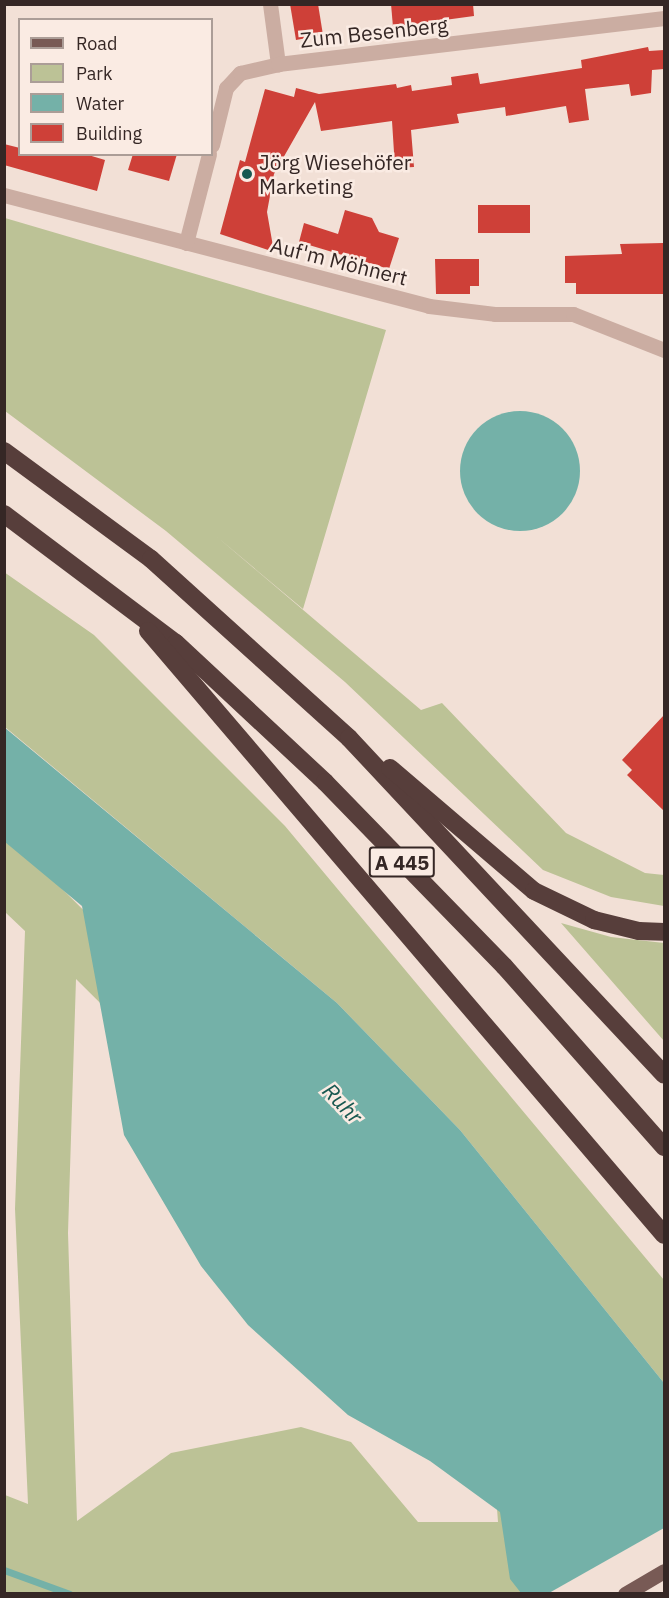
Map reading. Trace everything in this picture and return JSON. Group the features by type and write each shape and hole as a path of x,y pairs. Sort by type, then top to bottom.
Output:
{"highway":[{"name":"A 445","path":"4,451 151,559 349,738 664,1075"},
{"name":"A 445","path":"4,514 119,598 176,643 325,782 504,966 664,1147"},
{"path":"119,598 664,1235"},
{"path":"349,738 420,789 534,891 594,920 639,931 664,932"}],"main road":[{"path":"625,1593 664,1571"}],"street":[{"path":"270,4 278,64"},
{"name":"Zum Besenberg","path":"213,142 231,81 240,73 278,64 664,18"},
{"path":"186,243 208,156"},
{"name":"Auf'm Möhnert","path":"4,195 429,306 495,314 573,314 664,350"}],"green space":[{"path":"5,218 386,330 303,609 216,536 421,710 442,703 566,833 645,873 664,875 664,906 611,897 543,870 345,682 166,531 5,411"},
{"path":"4,572 94,635 285,826 664,1280 664,1383 460,1130 337,1003 5,727"},
{"path":"4,831 272,1098 661,1513 522,1593 5,1593 5,1495 28,1504 15,1209 25,931 5,912","holes":["76,979 229,1131 493,1455 498,1522 418,1522 351,1442 301,1427 171,1453 77,1521 68,1233"]},
{"path":"561,923 611,937 664,943 664,1041"}],"water":[{"path":"520,411 543,415 563,428 576,448 580,471 576,494 563,514 543,527 520,531 497,527 477,514 464,494 460,471 464,448 477,428 497,415"},
{"name":"Ruhr","path":"4,727 337,1003 460,1130 664,1383 664,1593 521,1593 510,1579 500,1512 430,1461 348,1415 248,1325 201,1266 124,1135 82,906 5,842"}],"pier":[{"path":"664,1528 664,1594 549,1593"}],"building":[{"path":"290,4 318,4 323,35 296,40"},
{"path":"391,4 473,4 474,16 393,27"},
{"path":"648,47 649,51 664,50 664,69 652,70 651,93 631,96 629,84 585,89 589,120 569,123 566,106 506,116 505,107 457,114 459,123 411,130 414,167 395,168 392,121 321,131 315,102 274,174 267,212 274,252 220,234 240,160 245,162 265,89 294,97 296,88 319,94 396,84 397,88 411,85 412,91 452,85 451,77 478,73 480,84 582,68 581,60"},
{"path":"4,144 18,148 18,156 92,156 105,160 97,191 4,165"},
{"path":"132,156 176,156 169,181 128,170"},
{"path":"478,205 530,205 530,233 478,233"},
{"path":"345,210 372,218 379,232 399,238 389,269 299,242 304,223 338,234"},
{"path":"663,243 664,294 576,294 576,283 565,283 565,256 622,254 620,244"},
{"path":"435,259 479,259 479,286 470,286 470,294 436,294"},
{"path":"664,715 664,811 627,775 632,770 622,760"}],"waterway":[{"path":"4,1570 70,1594"}],"place":[{"name":"Jörg Wiesehöfer Marketing","path":"247,174"}]}
